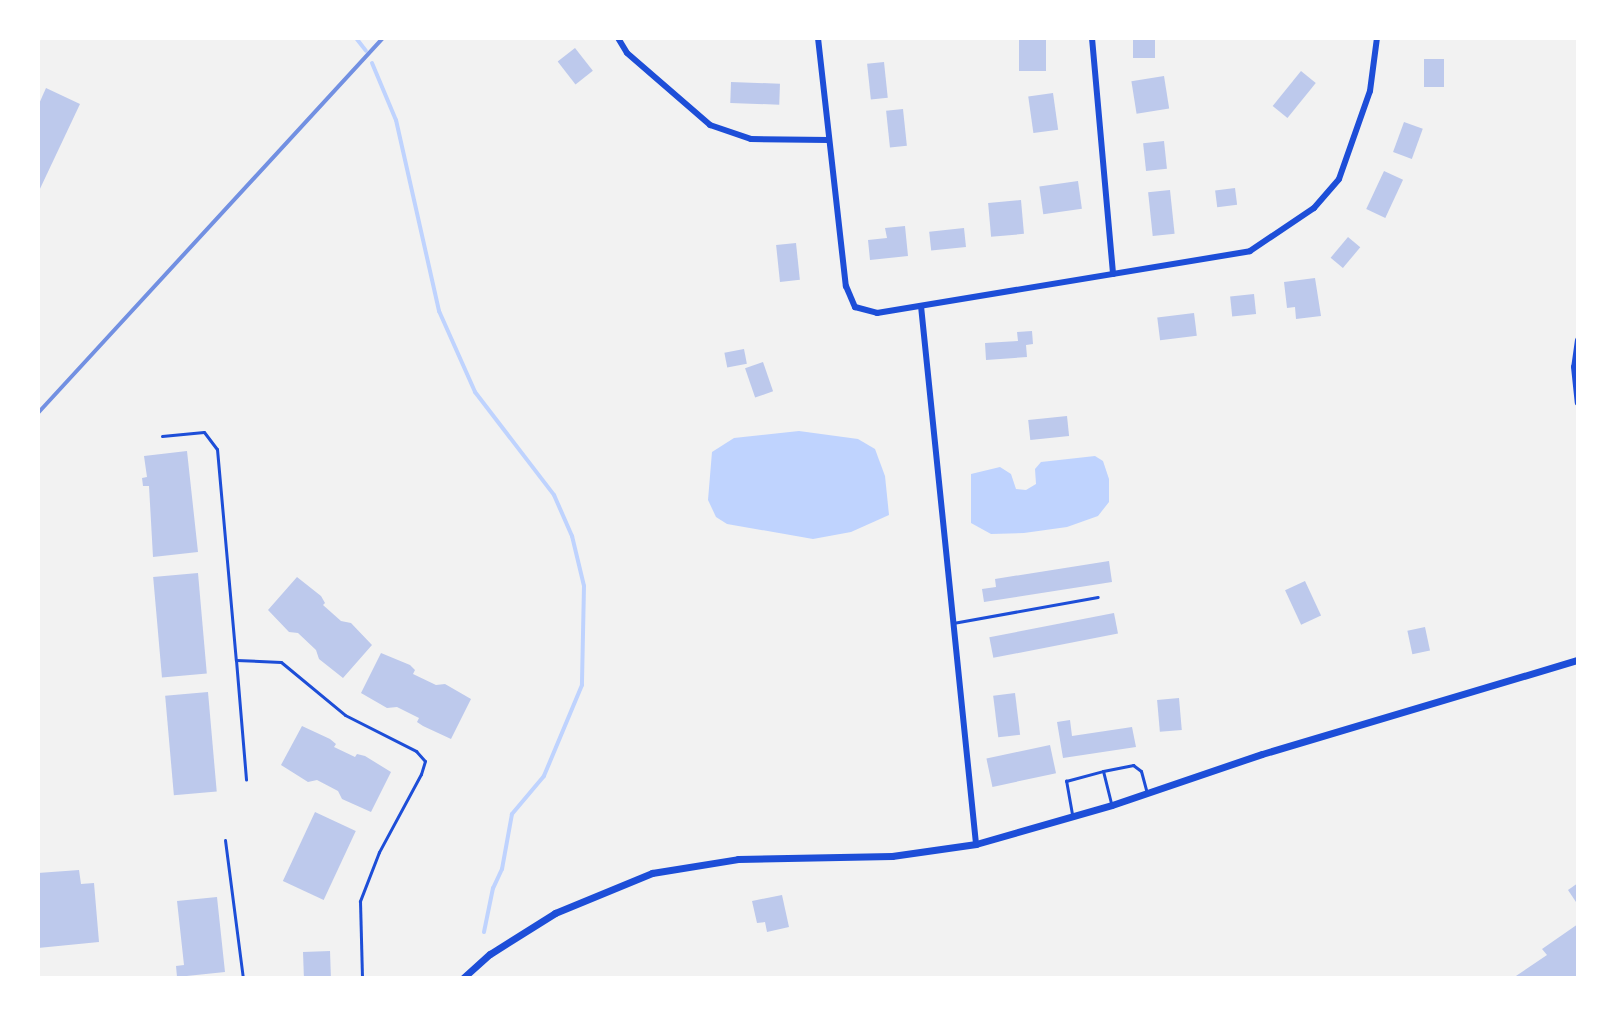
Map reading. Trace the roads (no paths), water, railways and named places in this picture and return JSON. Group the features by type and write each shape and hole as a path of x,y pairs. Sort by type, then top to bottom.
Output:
{"street":[{"path":"618,38 627,53 674,97 710,125 751,139 829,140"},
{"path":"818,38 849,297 855,307 877,313 1250,251 1314,208 1339,179 1370,91 1377,38"},
{"path":"1092,38 1113,274"},
{"path":"921,306 976,844"},
{"path":"1578,340 1574,367 1578,403"},
{"path":"463,978 490,954 555,913 652,873 738,859 892,856 976,844 1112,805 1262,754 1578,660"}],"lane":[{"path":"162,436 204,432 217,449 246,780"},
{"path":"953,623 1098,597"},
{"path":"236,660 281,662 345,715 416,751 425,761 379,852 360,901 362,978"},
{"path":"1072,816 1066,781 1133,765 1141,771 1147,793"},
{"path":"1103,771 1112,805"},
{"path":"225,840 243,978"}],"water":[{"path":"799,431 858,439 875,449 885,476 889,515 851,532 813,539 727,524 716,517 708,500 712,452 734,438"},
{"path":"1095,456 1103,461 1109,479 1109,502 1098,516 1067,527 1024,533 991,534 971,523 971,474 1000,467 1011,474 1016,489 1026,490 1036,484 1035,469 1041,462"}],"waterway":[{"path":"356,38 366,51"},
{"path":"372,63 396,120 439,311 475,392 554,495 572,536 584,586 582,685 544,776 512,814 502,869 493,888 484,932"}],"railway":[{"path":"38,413 383,38"}]}
